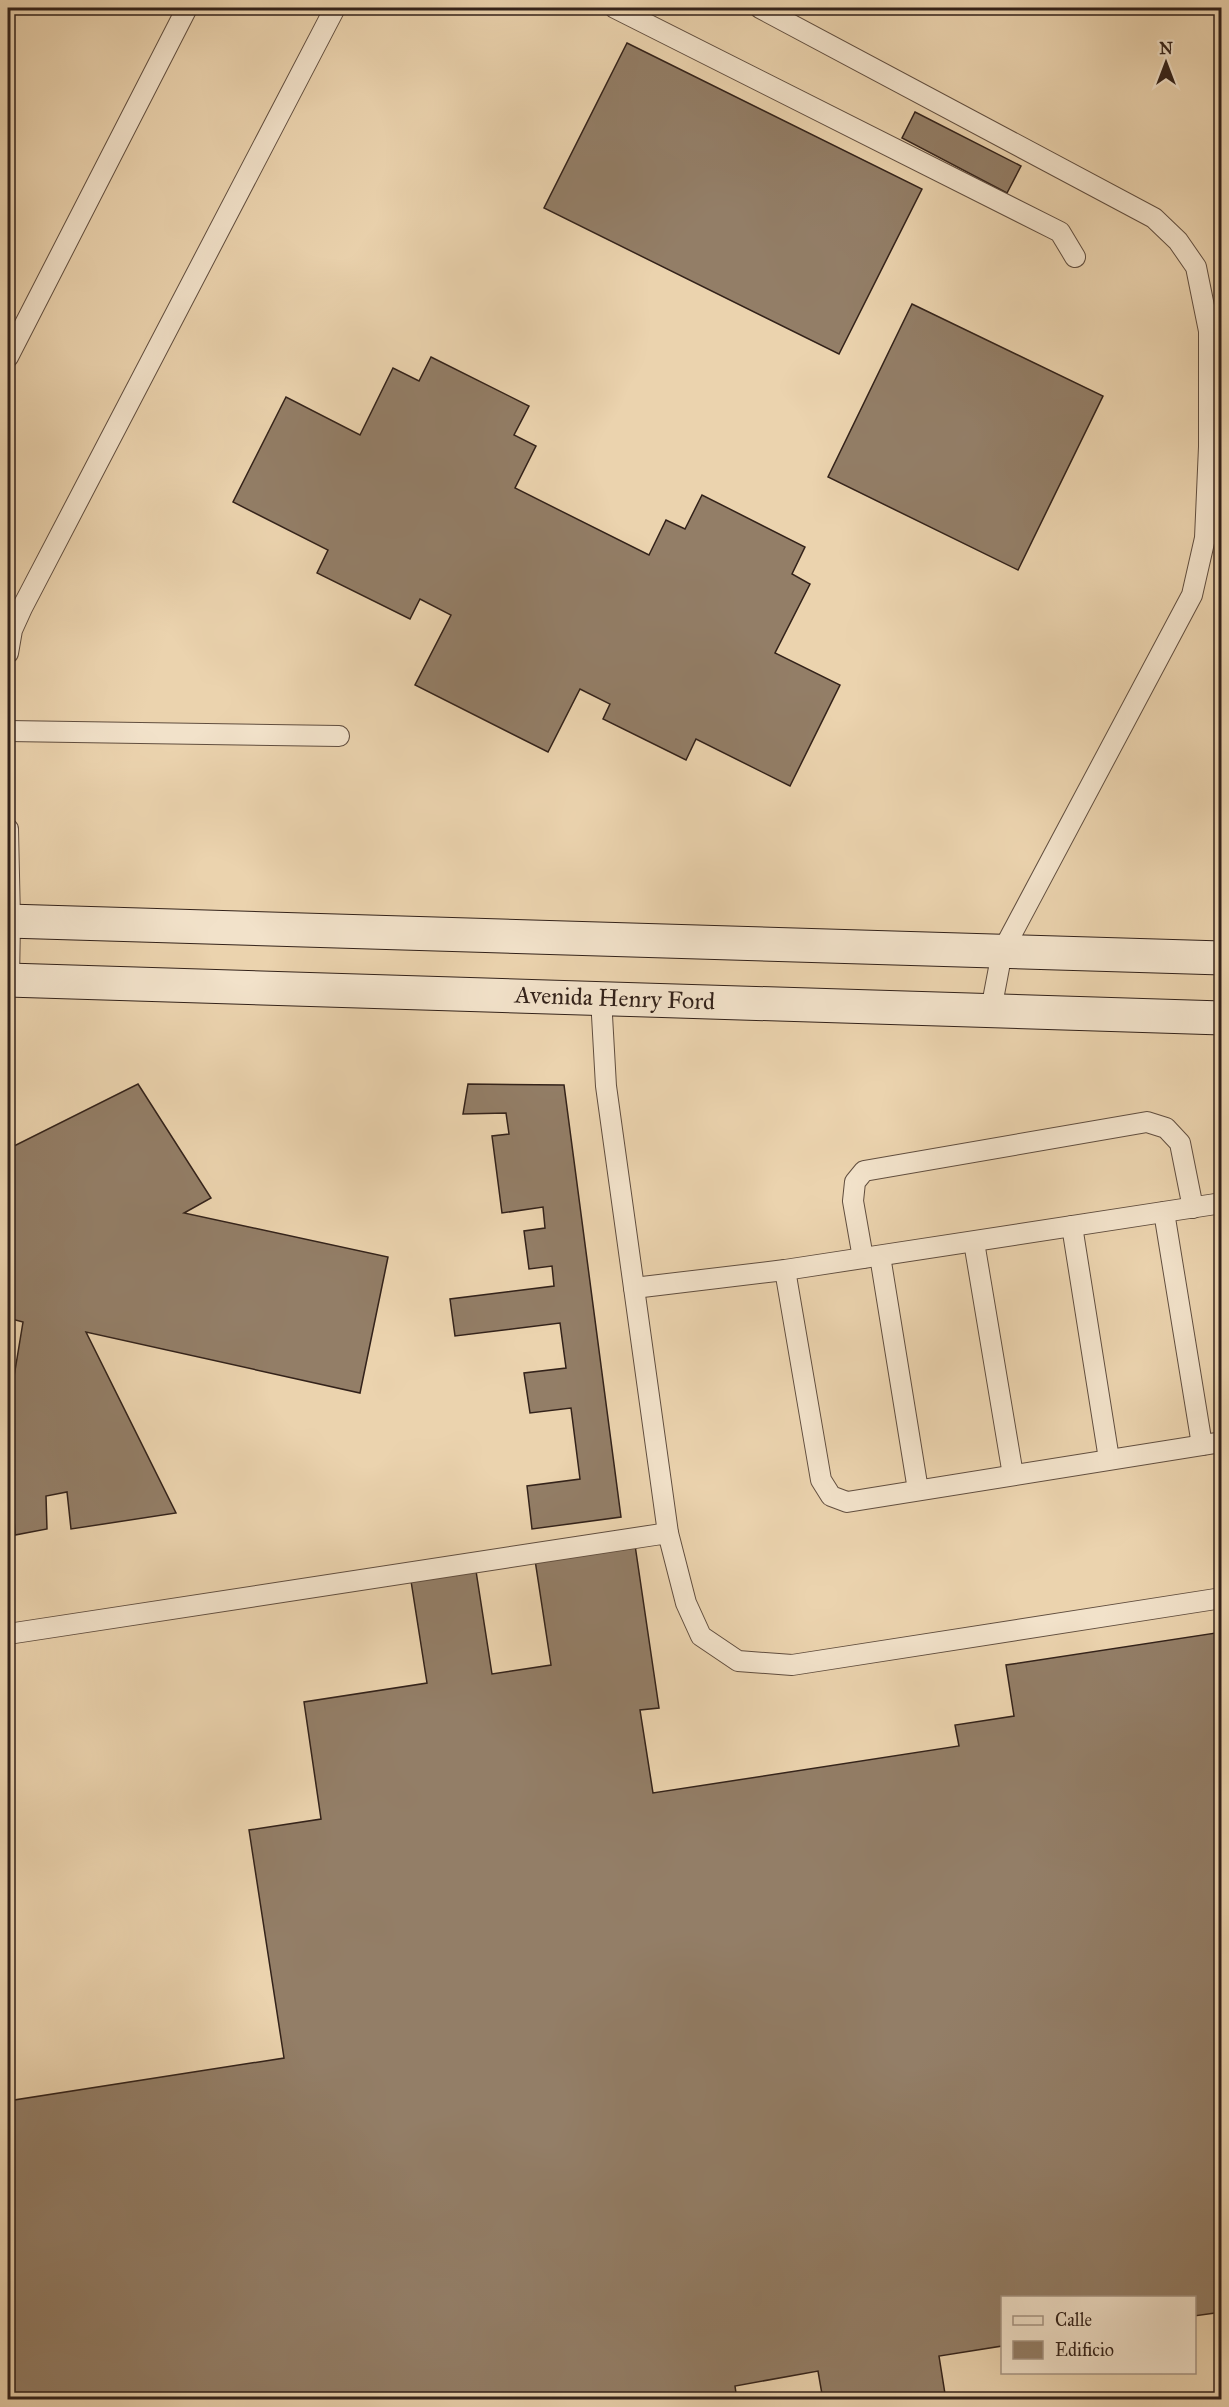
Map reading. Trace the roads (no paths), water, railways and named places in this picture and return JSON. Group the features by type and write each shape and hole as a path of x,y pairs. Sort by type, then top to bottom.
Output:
{"main road":[{"path":"9,921 1221,958"},
{"name":"Avenida Henry Ford","path":"8,980 1221,1018"}],"lane":[{"path":"8,357 187,8"},
{"path":"8,654 12,630 22,608 335,8"},
{"path":"615,8 1060,232 1074,256"},
{"path":"760,8 1154,218 1178,241 1196,267 1209,331 1209,447 1205,538 1192,596 1002,952 991,1010"},
{"path":"1209,331 1221,313"},
{"path":"8,731 339,736"},
{"path":"8,829 8,980"},
{"path":"601,998 606,1086 668,1533 686,1603 701,1636 738,1661 792,1665 1221,1598"},
{"path":"918,1490 872,1257 853,1201 855,1182 864,1171 1148,1122 1166,1128 1180,1143 1193,1208"},
{"path":"634,1288 785,1270 1221,1203"},
{"path":"1164,1212 1202,1445"},
{"path":"1072,1226 1109,1459"},
{"path":"974,1242 1013,1475"},
{"path":"785,1270 820,1480 831,1496 847,1502 1221,1442"},
{"path":"8,1634 668,1533"}]}
